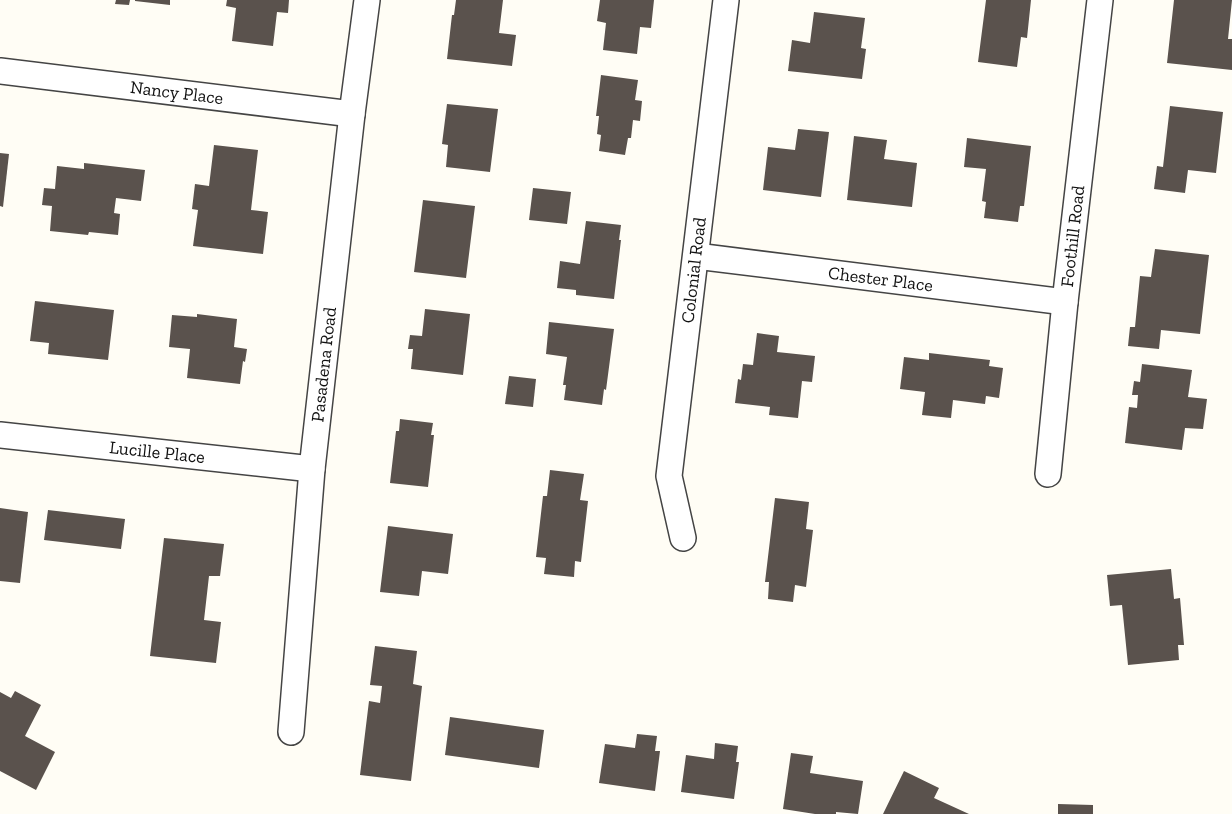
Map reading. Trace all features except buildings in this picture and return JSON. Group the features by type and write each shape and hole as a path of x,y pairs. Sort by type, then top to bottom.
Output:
{"street":[{"name":"Pasadena Road","path":"290,732 312,469 352,114 367,0"},
{"name":"Colonial Road","path":"683,538 669,476 726,0"},
{"name":"Foothill Road","path":"1048,474 1065,302 1100,0"},
{"name":"Nancy Place","path":"0,71 352,114"},
{"name":"Chester Place","path":"696,256 1065,302"},
{"name":"Lucille Place","path":"0,435 312,469"}]}
